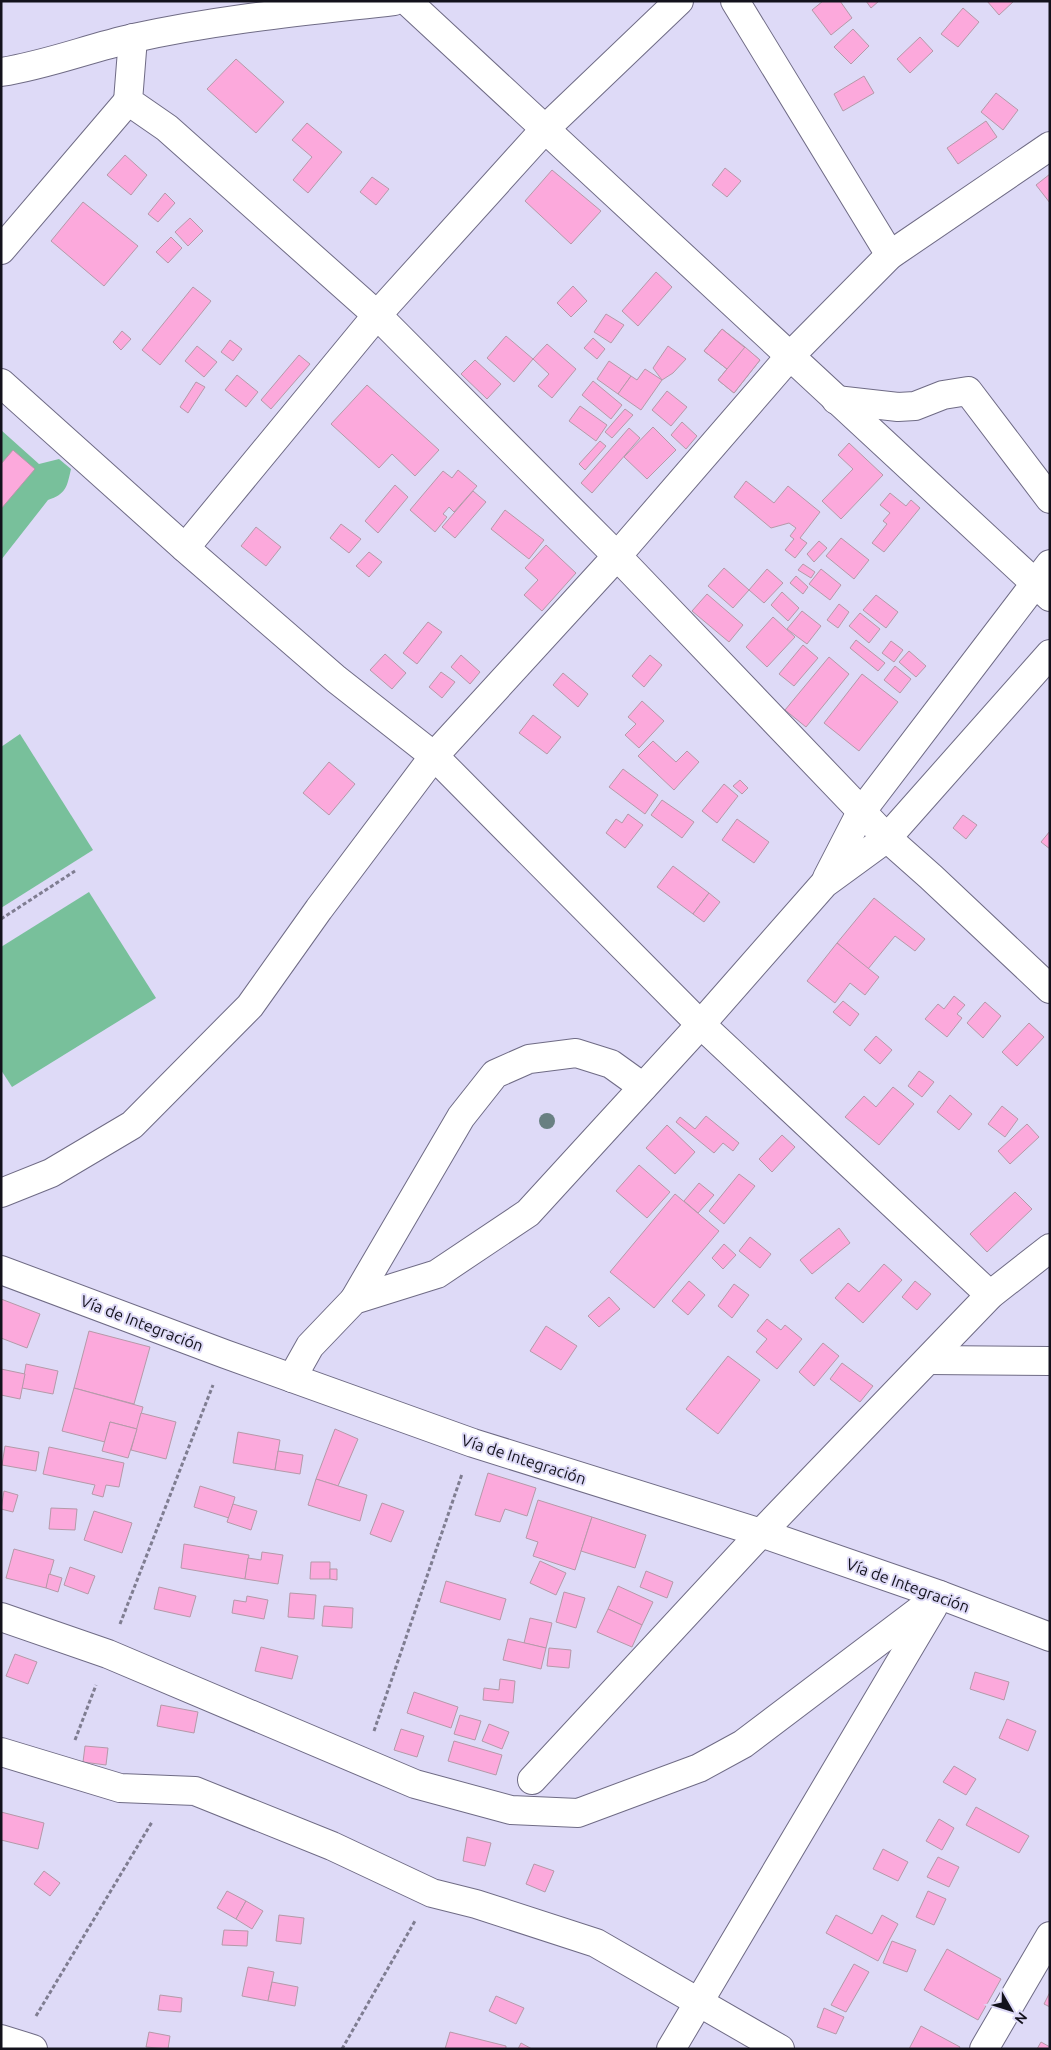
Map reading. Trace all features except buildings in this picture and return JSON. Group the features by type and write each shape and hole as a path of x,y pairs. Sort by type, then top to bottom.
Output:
{"street":[{"path":"1,72 33,67 133,38 236,20 394,1"},
{"path":"408,1 836,400 1045,582 861,812 824,884"},
{"path":"185,548 377,316 545,129 679,1"},
{"path":"735,1 890,255"},
{"path":"1,250 128,100 133,38"},
{"path":"128,100 167,128 377,316 617,556 861,812 1050,989"},
{"path":"1,1193 51,1173 132,1125 250,1006 319,909 434,756 617,556 790,356 890,255 1050,146"},
{"path":"1,383 185,548 336,679 434,756 701,1024 990,1295"},
{"path":"836,400 898,407 915,406 943,395 968,391 1050,500"},
{"path":"354,1300 436,1274 528,1212 701,1024 824,884 887,838 1050,654"},
{"path":"292,1378 310,1346 354,1300 461,1117 495,1074 529,1059 576,1053 611,1064 643,1087"},
{"path":"532,1780 761,1533 990,1295 1050,1248"},
{"name":"Vía de Integración","path":"1,1270 225,1354 473,1443 761,1533 940,1595 1050,1638"},
{"path":"929,1360 1050,1361"},
{"path":"1,1617 108,1654 415,1784 511,1810 578,1813 699,1768 743,1744 940,1595"},
{"path":"671,2049 940,1595"},
{"path":"1,1752 120,1788 195,1791 332,1846 432,1893 476,1904 596,1943 780,2049"},
{"path":"984,2049 1050,1936"}],"path":[{"path":"1,919 75,871"},
{"path":"63,1771 225,1354"},
{"path":"363,1762 473,1443"},
{"path":"18,2045 171,1790"},
{"path":"342,2049 432,1893"}],"green space":[{"path":"1,430 39,464 59,459 71,469 65,489 59,495 48,500 1,560"},
{"path":"20,734 93,850 1,908 1,747"},
{"path":"89,892 156,998 12,1087 1,1070 1,947"}]}
